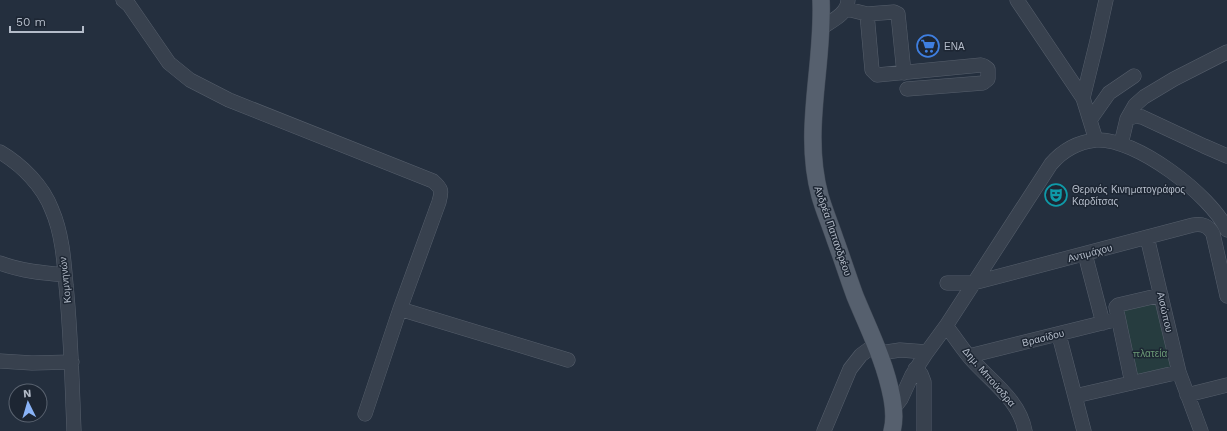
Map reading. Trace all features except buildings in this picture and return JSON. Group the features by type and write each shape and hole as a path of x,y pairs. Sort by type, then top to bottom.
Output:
{"main road":[{"name":"Ανδρέα Παπανδρέου","path":"821,0 821,28 813,113 813,142 816,178 821,197 856,296 878,348 887,376 894,408 892,431"}],"street":[{"path":"1017,0 1082,98 1096,140"},
{"path":"1082,98 1106,0"},
{"path":"126,2 169,63 190,80 229,100 433,181 439,186 442,193 400,309 365,414"},
{"path":"821,28 844,12 848,4 867,14 894,12 898,14 904,73"},
{"path":"867,14 873,72 877,75 981,65 988,69 988,79 983,83 907,89"},
{"path":"1121,144 1127,119 1135,105 1144,97 1174,79 1227,52"},
{"path":"1090,120 1109,93 1134,76"},
{"path":"1127,119 1136,116 1142,117 1227,156"},
{"path":"894,408 901,399 916,369 946,326 1051,164 1071,147 1096,140 1121,144 1139,153 1169,170 1196,192 1210,206 1227,230"},
{"name":"Κομνηνών","path":"0,152 26,172 41,189 54,214 60,234 72,362 74,431"},
{"path":"1210,206 1207,226 1212,231 1214,237 1227,296"},
{"name":"Αντιμάχου","path":"948,283 973,283 1196,224 1207,226"},
{"name":"Αισώπου","path":"1147,237 1179,372 1200,431"},
{"path":"1085,254 1103,323"},
{"path":"0,263 33,272 65,275"},
{"path":"1132,383 1116,306 1161,295"},
{"path":"400,309 568,360"},
{"name":"Βρασίδου","path":"969,356 1059,335 1118,319"},
{"name":"Δημ. Μπούσδρα","path":"946,326 969,356 1012,402 1020,414 1025,431"},
{"path":"1059,335 1084,431"},
{"path":"824,431 850,369 861,355 878,348 927,352"},
{"path":"0,361 72,362"},
{"path":"916,369 922,374 924,382 924,431"},
{"path":"1075,396 1179,372"},
{"path":"1187,395 1227,385"}],"green space":[{"name":"πλατεία","path":"1158,299 1174,369 1134,379 1119,308"}],"place":[{"name":"ΕΝΑ","path":"928,46"},
{"name":"Θερινός Κινηματογράφος Καρδίτσας","path":"1056,195"}]}
